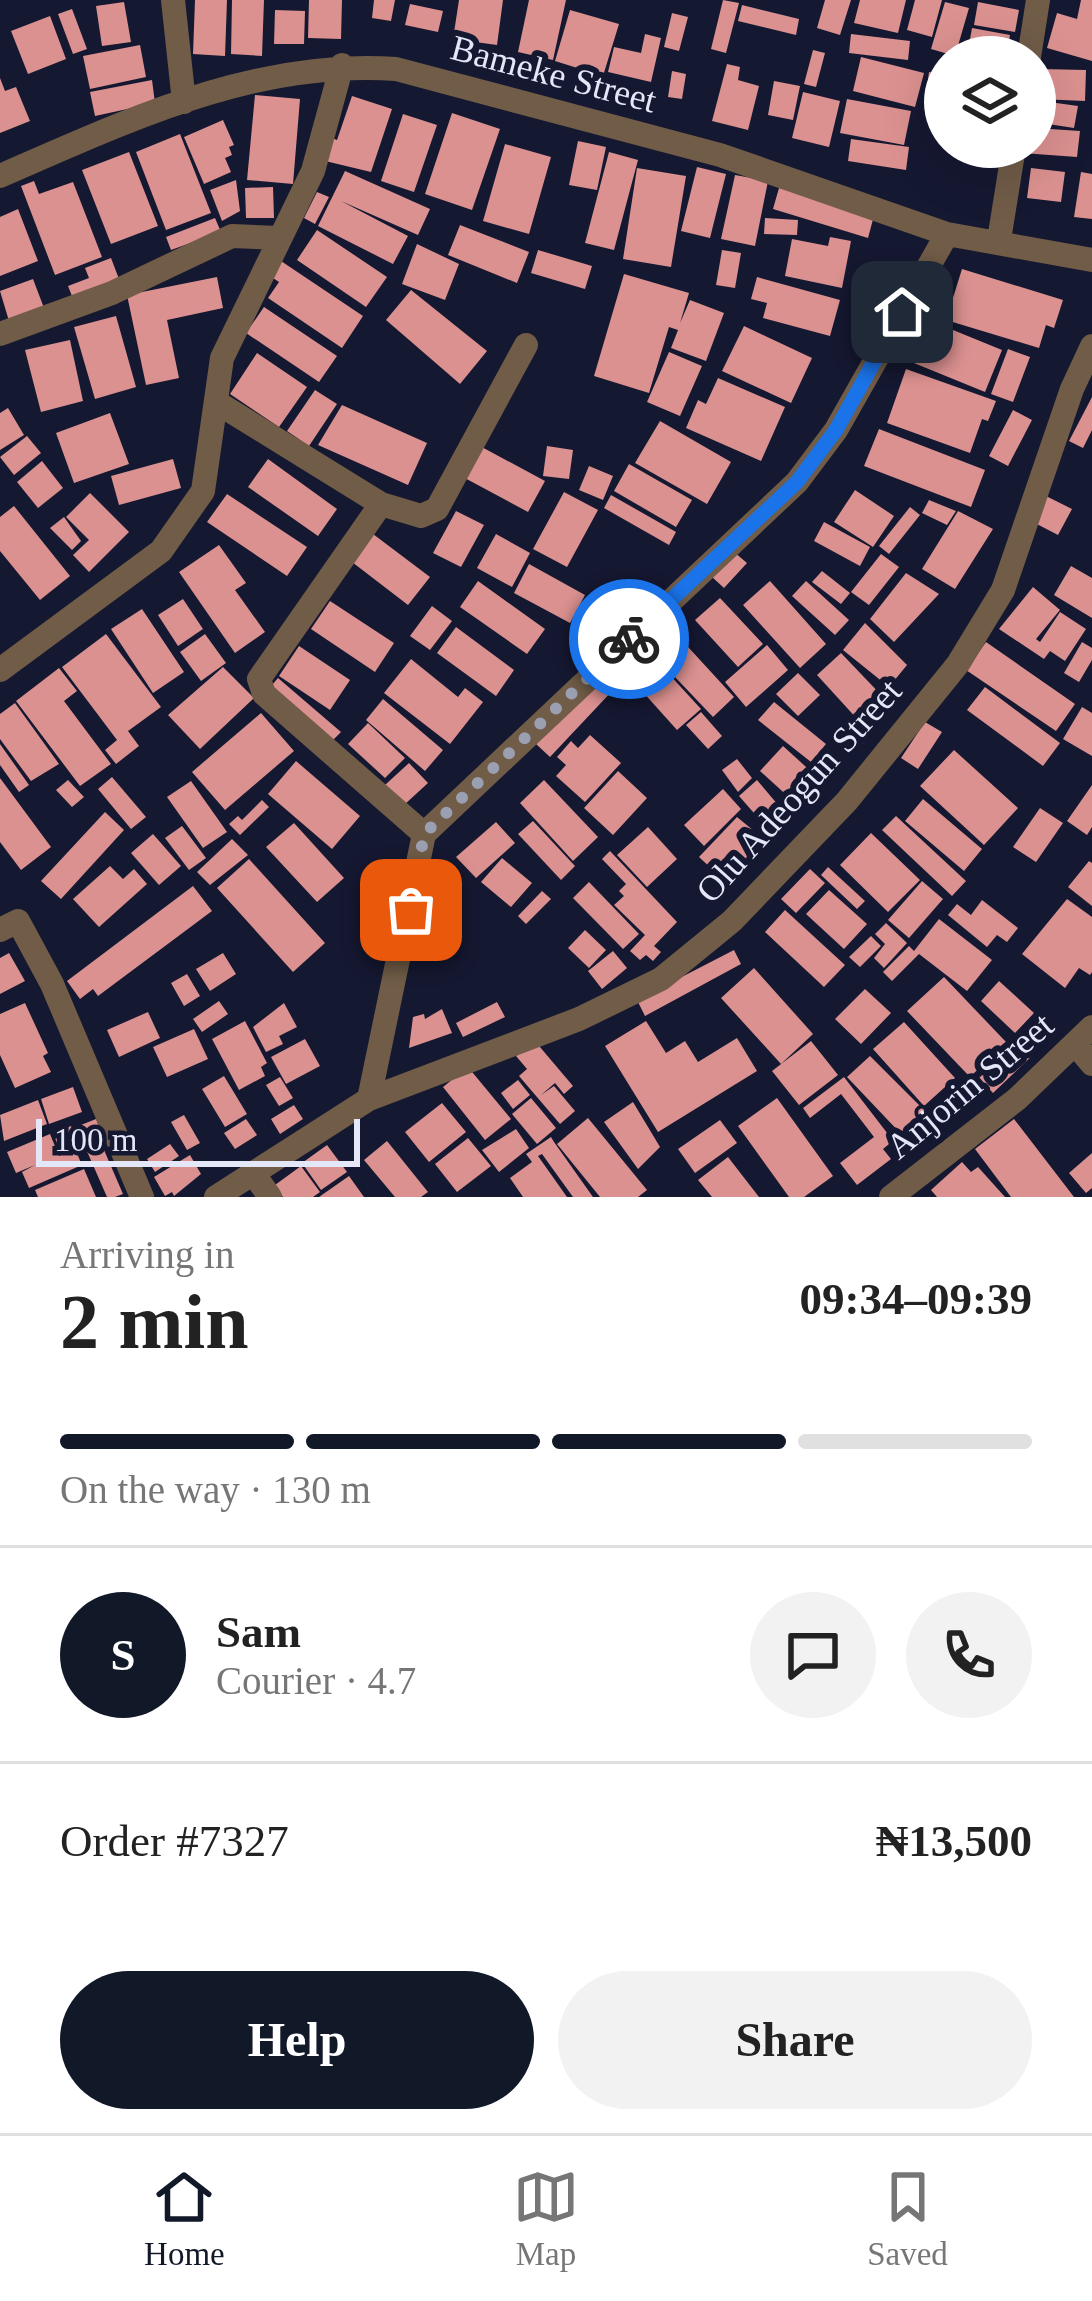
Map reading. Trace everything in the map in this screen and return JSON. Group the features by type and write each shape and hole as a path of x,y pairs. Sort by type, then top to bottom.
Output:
{"street":[{"path":"173,0 184,102"},
{"path":"1032,36 1038,0"},
{"path":"0,670 172,542 203,491 222,358 313,171 342,65"},
{"name":"Bameke Street","path":"0,176 149,111 263,76 342,65 396,69 720,155 946,234 1092,260"},
{"path":"999,240 1011,168"},
{"path":"369,1099 424,834 797,482 836,430 946,234"},
{"path":"0,334 112,293 232,236 279,238"},
{"path":"216,402 381,504 422,516 436,509 526,345"},
{"name":"Olu Adeogun Street","path":"216,1197 369,1099 579,1019 662,979 732,921 847,801 958,664 1003,590 1072,388 1092,346"},
{"path":"381,504 259,679 264,694 424,834"},
{"path":"0,930 17,921 52,984 142,1197"},
{"name":"Anjorin Street","path":"891,1197 1087,1045"},
{"path":"253,1173 270,1197"}],"building":[{"path":"195,0 227,0 225,56 193,54"},
{"path":"232,0 264,0 262,56 231,54"},
{"path":"309,0 342,0 341,39 308,38"},
{"path":"374,0 395,0 391,21 372,18"},
{"path":"459,0 503,0 497,45 453,39"},
{"path":"529,0 566,0 553,60 518,52"},
{"path":"723,0 739,3 726,53 711,49"},
{"path":"825,0 851,0 840,35 817,28"},
{"path":"860,0 906,0 898,33 854,23"},
{"path":"915,0 942,0 932,36 907,30"},
{"path":"1081,0 1092,0 1092,61 1056,51 1056,36 1050,36 1057,13 1077,19"},
{"path":"124,2 131,42 102,46 96,6"},
{"path":"945,2 969,8 961,36 935,36"},
{"path":"978,2 1019,10 1015,32 974,25"},
{"path":"410,4 443,11 438,32 405,25"},
{"path":"742,5 799,19 796,35 738,21"},
{"path":"72,9 87,49 73,54 58,14"},
{"path":"275,10 305,11 304,44 274,44"},
{"path":"570,10 619,24 603,76 555,61"},
{"path":"672,13 688,17 679,51 664,47"},
{"path":"50,16 66,59 28,74 11,31"},
{"path":"972,28 1010,35 1010,36 971,36"},
{"path":"645,34 661,38 651,82 608,72 614,47 641,53"},
{"path":"851,34 910,41 908,60 849,53"},
{"path":"140,45 146,77 90,89 83,56"},
{"path":"813,50 825,53 816,87 804,84"},
{"path":"861,57 924,73 915,107 853,91"},
{"path":"727,64 740,67 738,80 759,86 748,130 712,121"},
{"path":"1056,69 1086,70 1085,101 1056,100"},
{"path":"672,71 686,74 682,99 668,97"},
{"path":"0,78 5,91 16,87 30,121 0,133"},
{"path":"152,80 155,103 95,116 90,92"},
{"path":"774,81 800,86 793,120 768,115"},
{"path":"803,92 840,101 829,147 792,138"},
{"path":"255,95 300,99 293,184 247,180"},
{"path":"352,96 392,109 371,172 321,160 329,137 337,140"},
{"path":"847,99 911,111 904,145 840,133"},
{"path":"1056,103 1078,106 1074,128 1056,125"},
{"path":"452,113 500,129 472,210 425,194"},
{"path":"403,114 437,125 414,192 381,181"},
{"path":"223,120 234,145 229,147 232,155 225,158 231,172 204,184 184,137"},
{"path":"1056,129 1080,131 1077,157 1056,155"},
{"path":"180,134 211,213 166,230 136,152"},
{"path":"851,139 909,147 906,170 848,161"},
{"path":"578,141 606,147 597,190 569,185"},
{"path":"505,144 551,157 529,234 483,221"},
{"path":"129,152 158,226 111,244 82,170"},
{"path":"609,152 638,160 614,250 585,243"},
{"path":"697,167 726,174 710,238 681,231"},
{"path":"637,168 686,176 671,267 623,259"},
{"path":"1031,168 1065,172 1061,202 1027,198"},
{"path":"345,171 430,209 418,235 341,201 408,236 393,264 318,226"},
{"path":"1081,172 1092,174 1092,219 1074,217"},
{"path":"735,175 768,181 755,246 721,239"},
{"path":"236,180 240,211 222,221 210,190"},
{"path":"34,181 39,194 73,182 102,257 55,275 21,186"},
{"path":"273,187 274,218 246,218 245,188"},
{"path":"779,188 875,212 868,238 773,209"},
{"path":"317,192 329,197 315,224 304,218"},
{"path":"18,209 38,261 0,276 0,217"},
{"path":"215,218 221,232 171,250 166,237"},
{"path":"765,218 798,220 797,235 764,234"},
{"path":"460,225 529,252 517,283 448,255"},
{"path":"317,230 387,277 366,307 297,260"},
{"path":"830,237 851,241 842,288 785,276 792,239 828,246"},
{"path":"417,244 459,264 445,300 402,284"},
{"path":"538,250 592,266 585,289 531,273"},
{"path":"722,250 741,253 735,288 716,285"},
{"path":"111,258 119,279 72,296 68,286 89,278 85,268"},
{"path":"278,259 363,316 342,348 268,298 279,282 267,274"},
{"path":"962,269 1063,300 1054,328 1046,325 1039,348 946,320"},
{"path":"624,274 689,293 680,323 690,300 724,313 706,361 671,348 678,330 669,327 649,393 594,376"},
{"path":"217,277 223,308 167,320 179,378 146,385 127,295"},
{"path":"757,277 840,300 830,336 763,318 767,303 751,299"},
{"path":"33,279 44,308 9,321 0,291"},
{"path":"411,290 487,351 460,384 386,320"},
{"path":"264,307 337,356 319,382 246,333"},
{"path":"116,316 136,387 95,399 74,327"},
{"path":"926,319 1002,350 985,392 909,361"},
{"path":"744,326 812,358 791,403 722,371"},
{"path":"70,340 83,401 41,412 25,350"},
{"path":"1008,349 1030,357 1013,402 991,394"},
{"path":"669,352 702,366 680,416 647,402"},
{"path":"257,353 307,387 279,427 230,394"},
{"path":"906,369 996,401 988,421 982,419 970,453 887,423"},
{"path":"718,378 785,407 761,461 686,428 698,400 706,404"},
{"path":"315,390 337,404 309,446 287,431"},
{"path":"1092,397 1092,430 1083,448 1069,441"},
{"path":"342,405 427,443 408,485 318,445"},
{"path":"8,408 24,435 0,450 0,413"},
{"path":"1013,410 1032,420 1008,466 989,456"},
{"path":"110,413 129,464 74,483 56,433"},
{"path":"660,421 731,462 707,504 635,463"},
{"path":"879,429 985,470 971,507 864,466"},
{"path":"27,436 41,453 14,475 0,457"},
{"path":"478,445 545,481 528,512 461,476"},
{"path":"547,446 573,450 569,479 543,476"},
{"path":"173,459 181,488 119,505 111,476"},
{"path":"268,459 337,509 318,536 248,487"},
{"path":"42,461 63,488 38,508 17,482"},
{"path":"629,464 692,500 676,527 614,491"},
{"path":"589,466 613,476 603,500 579,490"},
{"path":"855,490 894,516 873,547 834,522"},
{"path":"564,492 598,510 567,567 533,549"},
{"path":"90,493 129,532 89,572 73,555 89,540 66,517"},
{"path":"227,494 307,547 287,576 207,522"},
{"path":"611,495 676,532 669,545 604,508"},
{"path":"1044,495 1072,509 1058,535 1031,521"},
{"path":"929,500 956,511 947,525 922,513"},
{"path":"14,506 70,576 40,600 0,551 0,517"},
{"path":"910,507 920,515 889,554 879,546"},
{"path":"456,511 484,525 461,567 433,553"},
{"path":"958,511 993,529 955,589 922,569"},
{"path":"64,517 81,541 72,550 50,528"},
{"path":"824,522 870,547 860,566 814,541"},
{"path":"373,534 430,577 408,605 352,562"},
{"path":"496,534 530,553 512,587 477,568"},
{"path":"219,545 246,583 235,590 265,632 235,653 179,572"},
{"path":"734,552 747,563 724,588 711,576"},
{"path":"881,554 899,567 869,605 851,592"},
{"path":"529,564 585,595 570,623 514,593"},
{"path":"1071,566 1092,578 1092,618 1054,595"},
{"path":"822,571 850,593 841,604 812,582"},
{"path":"906,573 939,594 894,642 870,619"},
{"path":"478,581 545,629 527,654 460,607"},
{"path":"770,581 826,644 800,668 743,605"},
{"path":"806,581 849,620 835,635 792,596"},
{"path":"1033,587 1060,610 1036,639 1040,642 1060,612 1086,629 1065,661 1050,651 1044,659 999,629"},
{"path":"720,598 763,644 738,667 695,620"},
{"path":"183,599 203,629 178,646 158,615"},
{"path":"330,601 394,643 375,672 311,629"},
{"path":"432,606 452,621 430,650 410,636"},
{"path":"142,609 184,672 153,693 111,629"},
{"path":"865,623 907,665 889,687 843,650"},
{"path":"456,627 514,670 496,696 437,653"},
{"path":"106,634 161,707 128,731 139,746 116,764 105,750 117,740 62,667"},
{"path":"205,634 226,663 201,681 180,652"},
{"path":"678,636 734,697 713,717 656,657"},
{"path":"986,642 1075,704 1056,731 966,670"},
{"path":"1082,642 1092,648 1092,660 1079,682 1064,673"},
{"path":"767,645 788,670 746,707 725,682"},
{"path":"299,646 350,680 330,710 279,676"},
{"path":"841,653 884,698 859,721 817,675"},
{"path":"411,659 458,697 465,688 483,702 450,744 384,693"},
{"path":"656,660 701,709 677,730 633,681"},
{"path":"223,667 254,698 200,749 168,715"},
{"path":"59,668 77,691 64,701 111,764 80,786 16,701"},
{"path":"798,673 820,695 798,716 776,694"},
{"path":"600,676 614,689 550,757 536,744"},
{"path":"278,678 341,732 328,745 266,692"},
{"path":"985,687 1060,743 1043,766 967,710"},
{"path":"383,699 443,750 425,771 366,720"},
{"path":"774,702 826,744 811,762 758,720"},
{"path":"15,703 59,764 31,781 0,739 0,714"},
{"path":"1082,707 1092,713 1092,756 1063,739"},
{"path":"701,712 722,736 708,749 686,725"},
{"path":"261,713 294,751 225,810 192,772"},
{"path":"852,721 870,735 856,750 839,736"},
{"path":"925,722 942,732 918,769 901,758"},
{"path":"368,723 405,758 385,778 348,744"},
{"path":"590,735 621,763 585,802 556,776 566,765 557,757 571,741 578,748"},
{"path":"0,744 29,785 19,792 0,765"},
{"path":"783,746 816,776 793,801 760,771"},
{"path":"954,750 1018,808 984,845 920,786"},
{"path":"737,759 752,778 738,792 722,770"},
{"path":"296,761 360,816 332,849 268,794"},
{"path":"409,763 428,783 404,805 385,785"},
{"path":"618,771 647,798 613,835 584,808"},
{"path":"112,777 146,817 131,829 98,789"},
{"path":"0,778 51,847 21,870 0,842"},
{"path":"68,780 84,797 72,807 56,790"},
{"path":"544,780 598,837 573,861 520,803"},
{"path":"757,780 785,813 767,828 739,796"},
{"path":"191,781 227,832 203,848 167,797"},
{"path":"1092,785 1092,827 1087,835 1067,821"},
{"path":"723,789 741,809 704,846 684,825"},
{"path":"923,799 982,849 964,871 905,821"},
{"path":"262,800 269,807 240,835 229,824 238,816 242,820"},
{"path":"1040,808 1063,823 1036,862 1013,847"},
{"path":"105,812 124,830 61,899 41,881"},
{"path":"896,816 966,881 952,896 882,830"},
{"path":"737,817 772,846 730,886 699,857"},
{"path":"533,821 575,866 561,880 518,834"},
{"path":"496,822 515,843 476,878 456,857"},
{"path":"294,823 344,878 317,902 266,847"},
{"path":"182,826 206,858 189,870 165,838"},
{"path":"648,827 677,859 647,887 617,855"},
{"path":"871,833 920,880 888,912 840,865"},
{"path":"153,834 181,866 159,885 131,853"},
{"path":"232,839 248,855 210,885 197,872"},
{"path":"610,851 677,922 654,946 661,952 653,961 646,955 640,960 630,951 645,935 614,905 624,896 619,891 626,884 602,859"},
{"path":"502,858 532,883 511,907 481,882"},
{"path":"249,859 325,943 293,972 217,888"},
{"path":"1092,863 1092,906 1068,887"},
{"path":"110,866 123,879 134,869 147,884 99,927 73,899"},
{"path":"828,867 865,901 857,909 821,875"},
{"path":"810,869 825,883 796,913 781,899"},
{"path":"922,881 943,899 909,938 888,920"},
{"path":"589,882 639,934 623,949 573,898"},
{"path":"193,886 212,911 98,996 93,989 80,999 67,981"},
{"path":"829,890 867,924 844,949 806,914"},
{"path":"542,891 551,899 526,924 518,916"},
{"path":"1067,899 1092,917 1092,972 1079,968 1065,988 1022,954"},
{"path":"982,900 1018,928 1007,942 997,935 987,947 948,915 957,904 971,915"},
{"path":"785,910 845,965 824,987 765,932"},
{"path":"939,919 992,960 967,991 919,954 892,981 883,972 909,946 914,951"},
{"path":"886,923 907,943 884,968 874,958 885,944 875,934"},
{"path":"585,930 606,950 589,968 568,948"},
{"path":"871,936 881,946 860,967 849,957"},
{"path":"734,950 741,964 645,1016 637,1000"},
{"path":"613,951 627,968 602,989 588,971"},
{"path":"9,953 25,981 0,994 0,958"},
{"path":"223,953 236,974 210,991 196,969"},
{"path":"754,968 813,1034 781,1064 721,998"},
{"path":"187,974 200,996 184,1006 171,983"},
{"path":"944,977 1006,1042 970,1077 907,1011"},
{"path":"999,981 1034,1013 1015,1033 981,1001"},
{"path":"865,989 891,1013 861,1044 835,1019"},
{"path":"219,1001 228,1014 202,1032 193,1019"},
{"path":"497,1002 505,1017 463,1037 456,1023"},
{"path":"25,1003 48,1053 43,1056 51,1072 15,1088 0,1055 0,1014"},
{"path":"284,1003 297,1027 279,1036 283,1044 266,1052 253,1027"},
{"path":"442,1009 452,1033 409,1048 413,1017 424,1014 425,1019"},
{"path":"148,1012 160,1038 119,1057 107,1030"},
{"path":"245,1021 267,1063 261,1067 265,1076 239,1090 212,1039"},
{"path":"646,1021 666,1053 685,1041 698,1062 737,1038 757,1071 658,1132 605,1046"},
{"path":"904,1022 955,1078 924,1106 873,1049"},
{"path":"194,1029 208,1059 167,1077 153,1047"},
{"path":"305,1039 320,1066 286,1084 271,1057"},
{"path":"534,1040 573,1086 564,1094 555,1083 541,1095 554,1086 575,1111 560,1124 519,1076 527,1069 516,1056"},
{"path":"1020,1040 1034,1054 993,1093 979,1078"},
{"path":"811,1041 838,1075 799,1105 772,1071"},
{"path":"870,1056 928,1114 903,1136 847,1077"},
{"path":"468,1067 511,1119 485,1140 443,1087"},
{"path":"224,1076 247,1114 225,1127 202,1089"},
{"path":"280,1077 293,1098 279,1106 266,1085"},
{"path":"844,1077 901,1151 897,1154 889,1144 883,1149 891,1159 857,1185 840,1163 874,1137 841,1094 810,1118 803,1108"},
{"path":"518,1080 530,1095 513,1109 501,1093"},
{"path":"956,1085 971,1100 952,1118 938,1103"},
{"path":"73,1087 82,1112 49,1124 41,1099"},
{"path":"531,1098 556,1128 537,1144 512,1114"},
{"path":"777,1098 833,1176 804,1197 789,1197 738,1126"},
{"path":"38,1100 47,1124 4,1141 0,1115"},
{"path":"633,1102 660,1147 638,1169 604,1122"},
{"path":"442,1103 466,1132 429,1162 405,1132"},
{"path":"294,1105 303,1119 280,1134 271,1119"},
{"path":"184,1115 200,1143 187,1150 171,1122"},
{"path":"588,1118 647,1190 638,1197 600,1197 557,1144"},
{"path":"96,1119 104,1139 83,1147 76,1127"},
{"path":"246,1119 257,1135 235,1149 224,1133"},
{"path":"1014,1119 1074,1197 1011,1197 975,1149"},
{"path":"720,1120 737,1143 695,1173 678,1149"},
{"path":"71,1126 79,1146 61,1153 53,1133"},
{"path":"516,1129 529,1148 499,1172 482,1150"},
{"path":"50,1134 59,1156 75,1149 82,1165 29,1188 22,1172 35,1165 16,1173 7,1152"},
{"path":"551,1137 593,1197 573,1197 542,1154 538,1156 567,1197 523,1197 510,1178 532,1162 526,1154"},
{"path":"468,1138 491,1166 457,1192 435,1164"},
{"path":"387,1141 428,1192 421,1197 395,1197 364,1160"},
{"path":"101,1143 123,1194 115,1197 107,1197 86,1149"},
{"path":"170,1144 179,1156 155,1172 147,1159"},
{"path":"327,1145 347,1172 321,1190 302,1163"},
{"path":"1092,1153 1092,1188 1086,1193 1069,1173"},
{"path":"190,1155 201,1174 174,1196 172,1192 165,1196 154,1177"},
{"path":"728,1157 759,1197 712,1197 698,1180"},
{"path":"962,1162 971,1172 978,1167 1005,1197 937,1197 931,1190"},
{"path":"301,1166 320,1192 313,1197 283,1197 275,1185"},
{"path":"84,1169 96,1197 38,1197 35,1190"},
{"path":"349,1176 364,1197 319,1197"}],"way so far":[{"path":"411,910 424,834 629,639"}],"route":[{"path":"629,639 797,482 836,430 902,312"}]}
